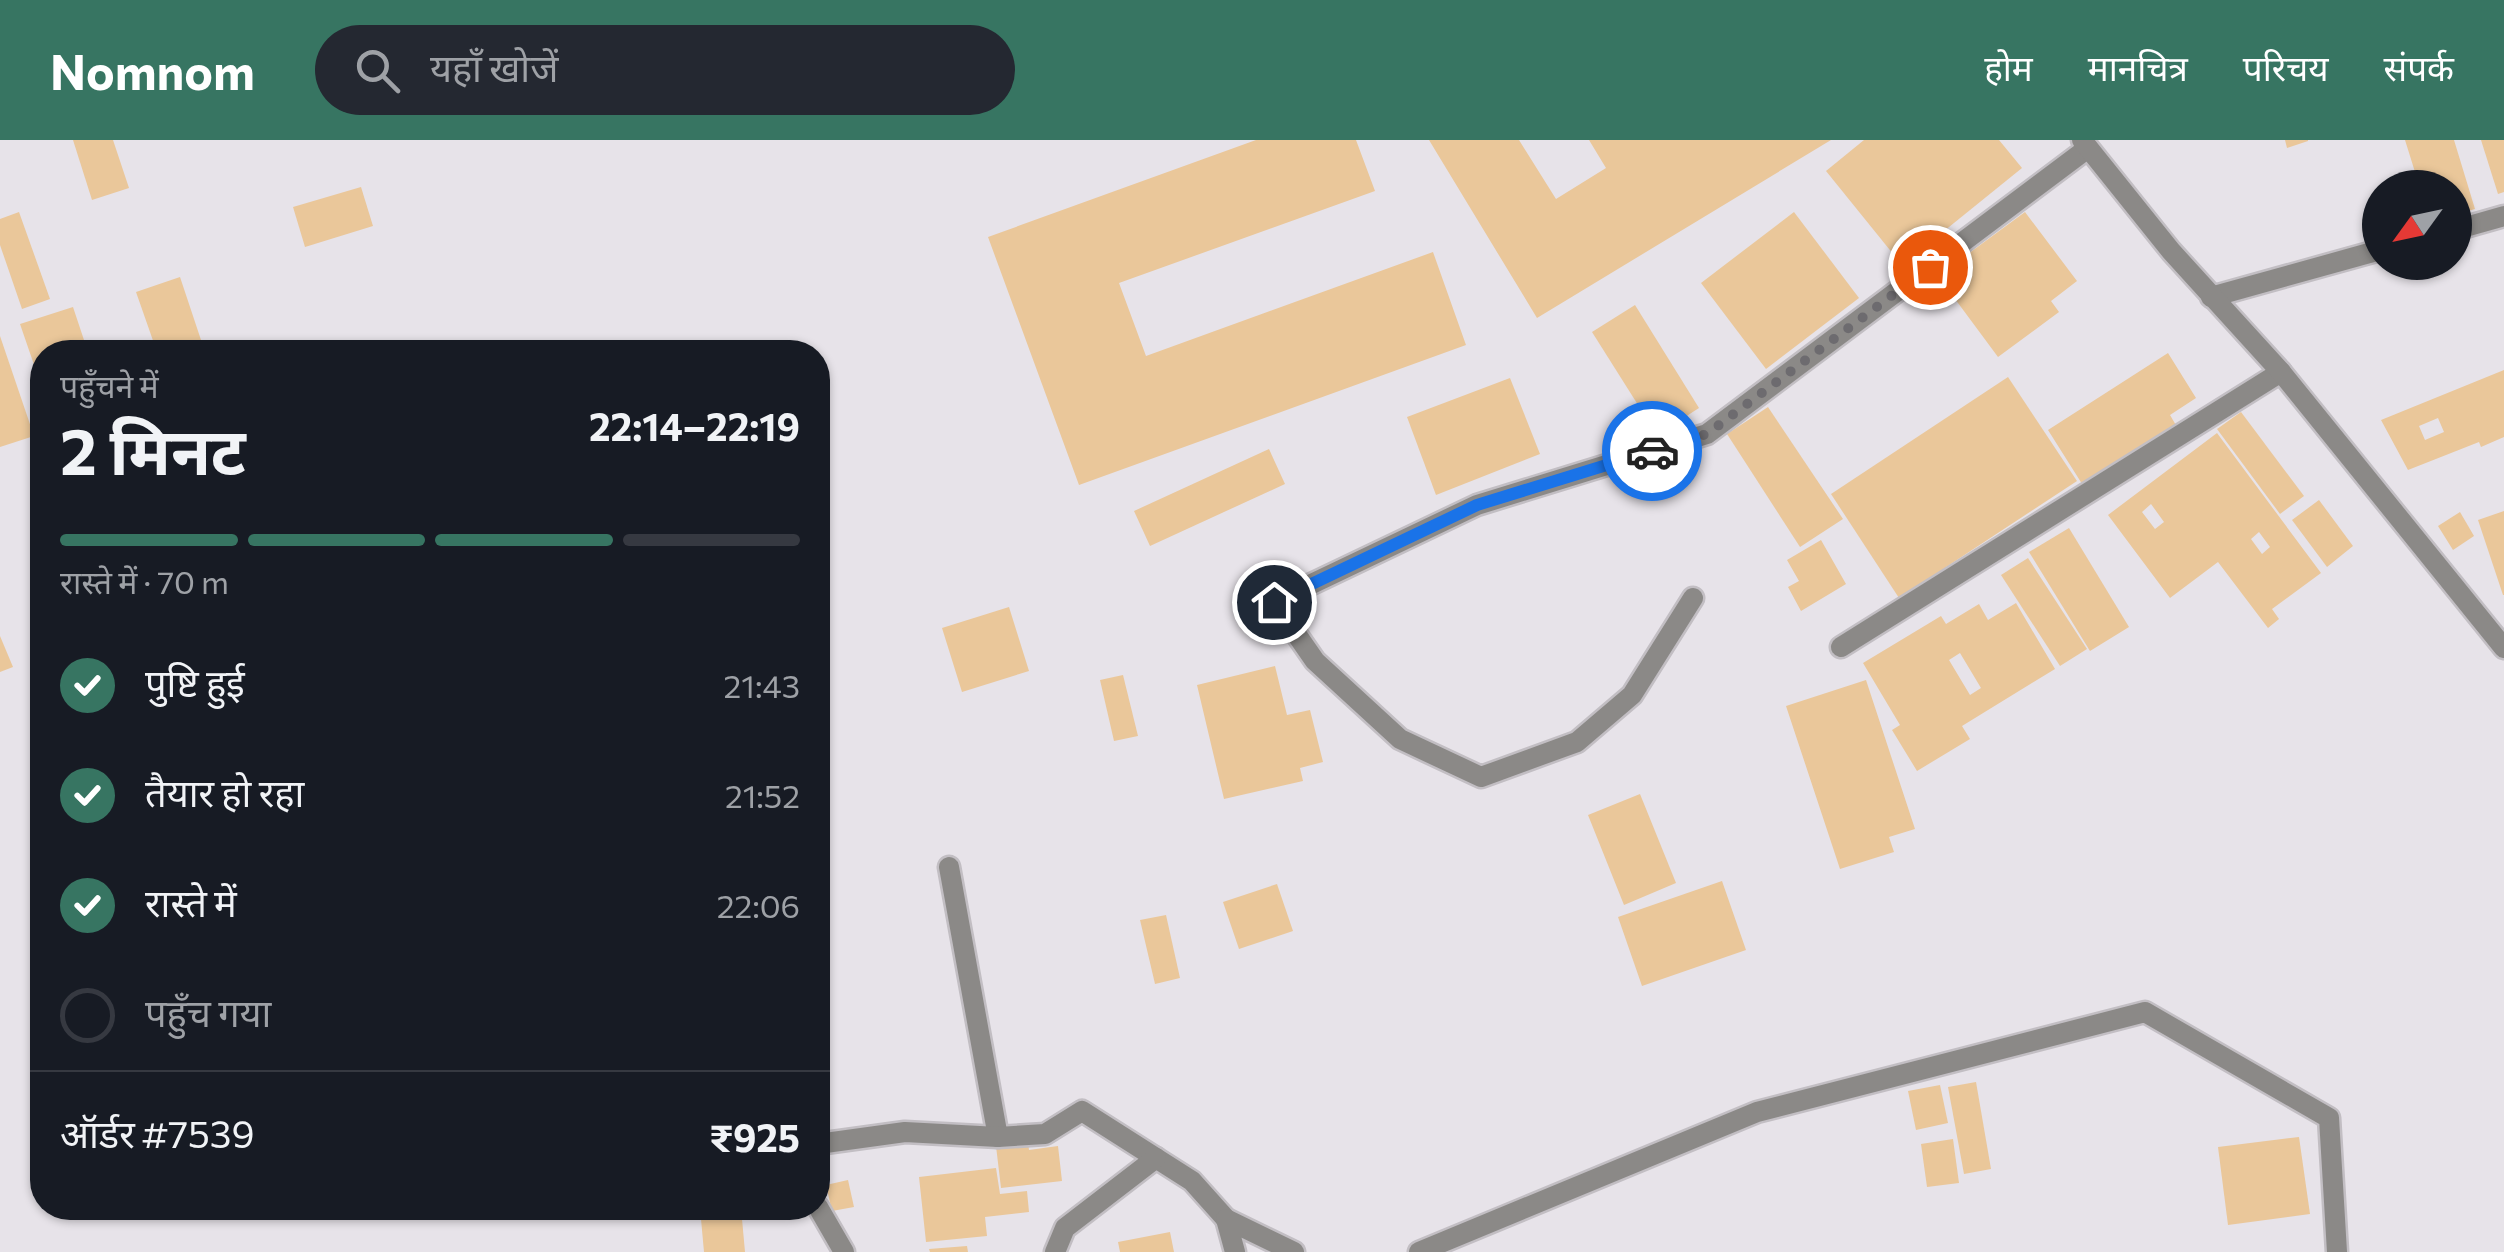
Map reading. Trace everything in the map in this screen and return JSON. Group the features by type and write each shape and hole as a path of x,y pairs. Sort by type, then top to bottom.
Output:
{"street":[{"path":"1693,598 1632,695 1577,742 1482,777 1400,740 1315,662 1274,602 1477,505 1707,434 2085,144 2211,297 2281,372 2504,648"},
{"path":"2472,225 2504,216"},
{"path":"2211,297 2362,255"},
{"path":"1842,648 2281,372"},
{"path":"950,867 998,1137"},
{"path":"1418,1252 1757,1112 2146,1012 2329,1118 2337,1252"},
{"path":"830,1142 905,1132 998,1137 1045,1134 1082,1111 1192,1180 1226,1218 1294,1252"},
{"path":"1055,1252 1064,1228 1156,1158"},
{"path":"1226,1218 1234,1252"},
{"path":"826,1220 844,1252"}],"building":[{"path":"73,140 113,140 129,188 92,200"},
{"path":"1256,140 1356,140 1375,191 1119,283 1146,356 1433,252 1466,345 1079,485 988,237"},
{"path":"1429,140 1519,140 1556,199 1606,168 1589,140 1831,140 1537,318"},
{"path":"1864,140 1999,140 2022,168 1902,265 1826,171"},
{"path":"2285,140 2308,140 2308,141 2287,148"},
{"path":"2405,140 2454,140 2463,170 2414,170"},
{"path":"2481,140 2504,140 2504,192 2498,194"},
{"path":"361,187 373,226 305,247 293,207"},
{"path":"19,212 50,299 22,309 0,245 0,219"},
{"path":"1794,212 1859,298 1766,369 1701,283"},
{"path":"2025,212 2077,281 2051,301 2059,312 1998,357 1938,276"},
{"path":"180,277 201,340 153,340 136,292"},
{"path":"1635,305 1699,408 1657,435 1592,332"},
{"path":"73,307 84,340 30,340 30,353 20,324"},
{"path":"0,336 30,424 30,437 0,447"},
{"path":"2168,353 2196,398 2170,415 2177,427 2084,487 2048,430"},
{"path":"2504,370 2504,437 2481,447 2479,442 2408,470 2381,420","holes":["2438,418 2444,432 2425,440 2419,426"]},
{"path":"2008,377 2077,481 1899,598 1831,494"},
{"path":"1510,378 1540,454 1436,495 1407,417"},
{"path":"1768,407 1843,519 1800,547 1727,434"},
{"path":"2241,412 2304,496 2280,514 2217,429"},
{"path":"2217,433 2321,573 2272,609 2279,619 2268,628 2218,562 2170,598 2108,515","holes":["2151,504 2164,522 2155,529 2142,512","2259,532 2270,547 2262,554 2251,539"]},
{"path":"1269,449 1285,484 1150,546 1134,511"},
{"path":"2319,500 2353,546 2327,567 2292,520"},
{"path":"2504,511 2504,595 2503,595 2478,520"},
{"path":"2460,512 2474,536 2453,550 2438,526"},
{"path":"2069,528 2129,627 2090,651 2029,552"},
{"path":"1821,540 1846,584 1801,611 1788,587 1799,581 1787,560"},
{"path":"2028,558 2087,649 2060,666 2001,575"},
{"path":"2016,603 2055,669 1962,726 1970,739 1917,771 1892,730 1900,725 1863,663 1941,616 1946,624 1979,604 1988,620","holes":["1960,653 1981,688 1970,695 1949,660"]},
{"path":"1009,607 1029,671 962,692 942,628"},
{"path":"0,636 13,667 0,672"},
{"path":"1275,666 1287,715 1310,710 1323,762 1300,768 1303,781 1224,799 1197,685"},
{"path":"1123,675 1138,736 1114,741 1100,680"},
{"path":"1866,680 1915,829 1889,837 1894,852 1840,869 1786,706"},
{"path":"1640,794 1676,883 1624,905 1588,815"},
{"path":"1722,881 1746,950 1642,986 1618,917"},
{"path":"1277,884 1293,931 1239,949 1223,902"},
{"path":"1166,915 1180,978 1155,984 1140,920"},
{"path":"1976,1082 1991,1169 1964,1174 1948,1087"},
{"path":"1940,1085 1948,1123 1916,1130 1908,1091"},
{"path":"2299,1137 2310,1214 2228,1225 2218,1147"},
{"path":"1953,1139 1959,1183 1927,1187 1921,1144"},
{"path":"1028,1142 1029,1150 1058,1146 1062,1181 1001,1188 996,1146"},
{"path":"996,1168 1000,1194 1027,1191 1029,1212 985,1217 987,1236 926,1242 919,1177"},
{"path":"848,1180 854,1207 832,1211 830,1184"},
{"path":"701,1220 742,1220 745,1252 704,1252"},
{"path":"1170,1232 1174,1252 1120,1252 1118,1242"},
{"path":"967,1246 968,1252 929,1249"}],"way so far":[{"path":"1652,451 1707,434 1930,267"}],"route":[{"path":"1274,602 1477,505 1652,451"}]}
